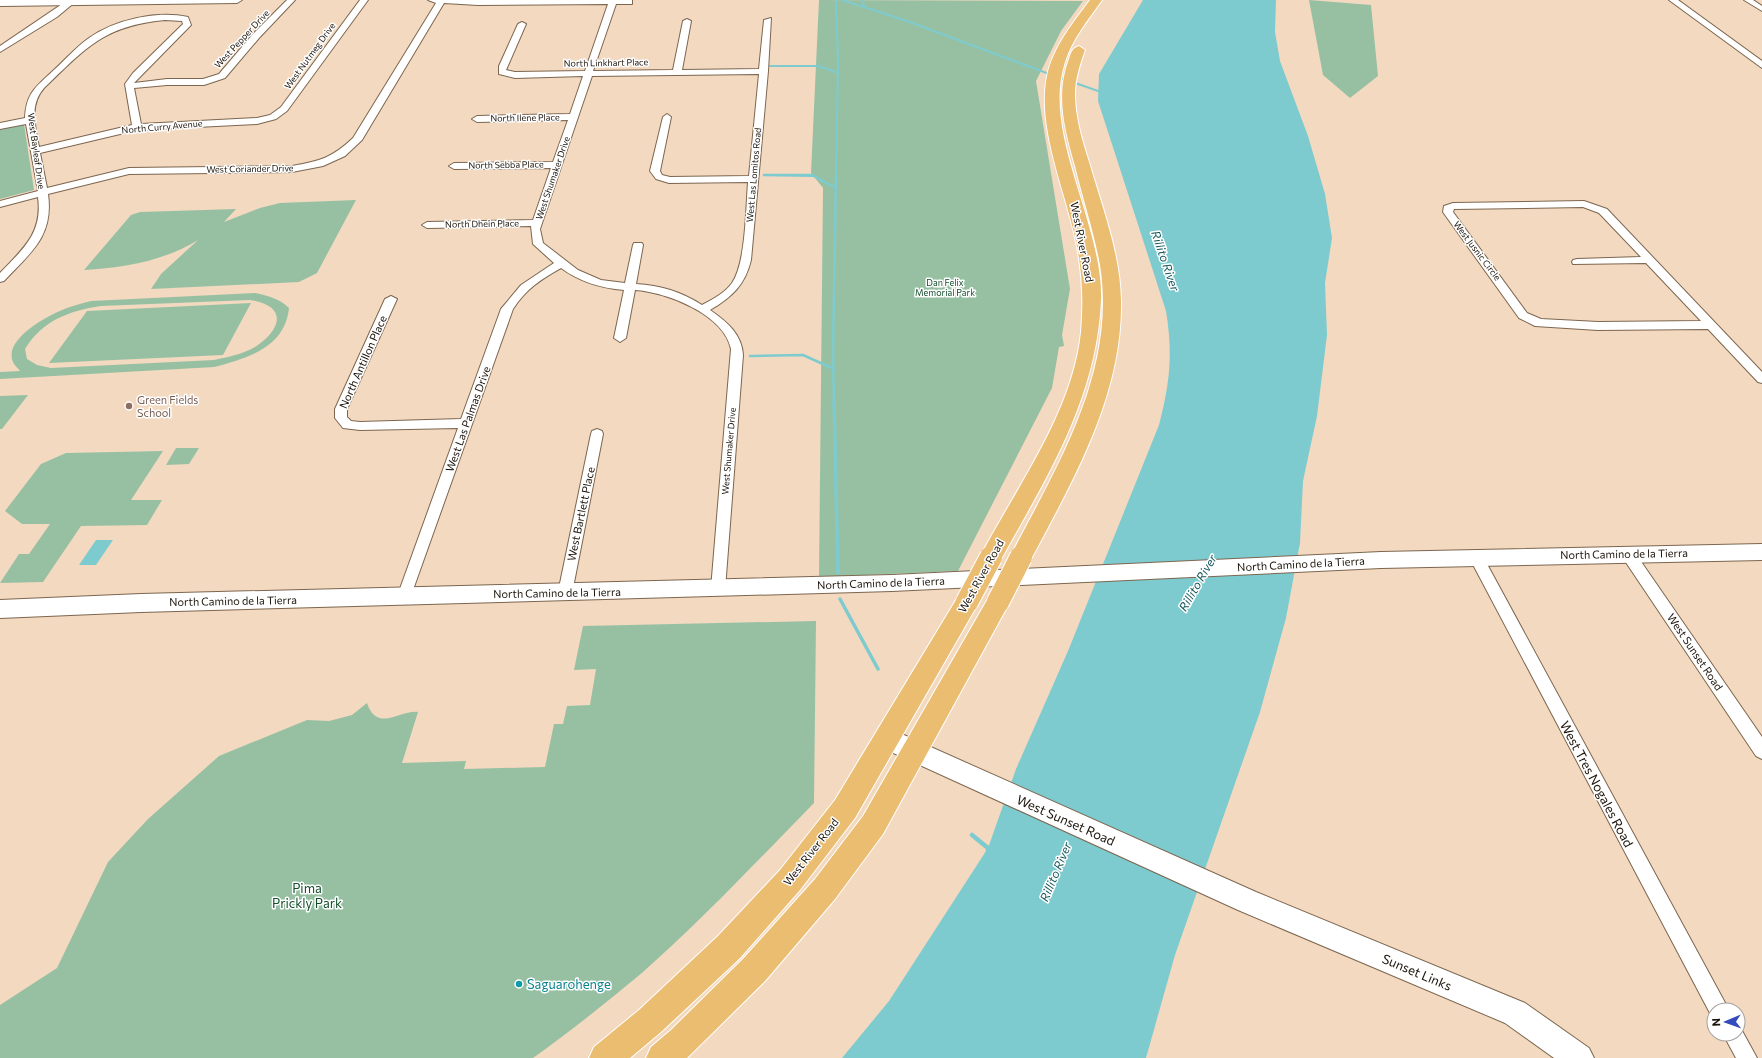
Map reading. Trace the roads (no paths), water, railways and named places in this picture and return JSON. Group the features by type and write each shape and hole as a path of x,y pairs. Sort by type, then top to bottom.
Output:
{"main road":[{"name":"West River Road","path":"605,1058 650,1021 729,947 774,898 844,809 967,602 1062,426 1074,396 1084,359 1092,298 1088,263 1055,128 1052,107 1062,80 1066,44 1096,0"},
{"name":"West River Road","path":"662,1058 754,970 825,890 873,825 998,602 1085,431 1107,361 1112,318 1110,277 1106,254 1075,139 1062,80 1074,63 1084,40"},
{"path":"1090,315 1112,318"},
{"path":"774,898 798,919"}],"street":[{"path":"0,3 237,0"},
{"name":"West Pepper Drive","path":"129,86 214,81 222,76 256,36 292,0"},
{"name":"West Nutmeg Drive","path":"270,119 284,109 364,0"},
{"path":"436,0 478,3 629,2"},
{"name":"West Coriander Drive","path":"0,204 118,173 292,169 320,164 342,154 357,140 436,0"},
{"path":"1673,0 1762,65"},
{"path":"1748,0 1762,9"},
{"path":"0,50 16,38 51,17 71,2"},
{"name":"West Shumaker Drive","path":"613,2 535,229 538,244 561,264 581,276 599,283 663,290 682,297 703,309 723,326 735,342 737,358 718,588"},
{"name":"West Bayleaf Drive","path":"1,277 36,238 42,226 44,211 30,104 38,89 97,36 118,26 150,19 182,18 187,22"},
{"path":"137,127 129,86 136,75 185,27 187,22 198,19"},
{"name":"West Las Lomitos Road","path":"703,309 732,291 743,277 754,179 768,20"},
{"path":"677,72 688,21"},
{"name":"North Linkhart Place","path":"522,24 503,66 501,74 764,71"},
{"name":"North Ilene Place","path":"477,119 573,117"},
{"path":"667,117 655,171 658,179 754,179"},
{"name":"North Curry Avenue","path":"35,151 137,127 270,119"},
{"path":"0,126 31,120"},
{"name":"North Sebba Place","path":"454,166 557,165"},
{"name":"West Jusnic Circle","path":"1711,325 1598,326 1528,322 1520,312 1514,300 1444,207 1584,204 1597,206 1614,222 1762,379"},
{"name":"North Dhein Place","path":"427,225 537,223"},
{"path":"620,338 638,245"},
{"path":"1576,262 1649,260"},
{"name":"West Las Palmas Drive","path":"404,597 507,309 518,293 535,279 561,264"},
{"name":"North Antillon Place","path":"391,299 341,409 338,424 360,426 466,423"},
{"name":"West Bartlett Place","path":"565,593 597,434"},
{"name":"North Camino de la Tierra","path":"0,609 141,603 565,593 1099,575 1381,560 1762,552"},
{"name":"West Sunset Road","path":"1628,554 1762,751"},
{"name":"West Tres Nogales Road","path":"1476,557 1716,1002"},
{"name":"West Sunset Road","path":"886,738 1247,901"},
{"name":"Sunset Links","path":"1247,901 1515,1014 1579,1058"},
{"path":"1738,1042 1747,1058"}],"water":[{"name":"Rillito River","path":"1143,0 1276,0 1275,32 1280,61 1308,136 1325,194 1332,238 1325,283 1327,335 1317,416 1303,481 1300,543 1286,618 1260,712 1175,955 1146,1058 842,1058 889,1001 988,848 1016,769 1068,651 1159,425 1166,396 1170,355 1166,311 1098,101 1099,74"},
{"path":"96,540 113,540 96,565 79,565"}],"waterway":[{"path":"836,0 838,73"},
{"path":"842,0 904,20 1052,75"},
{"path":"863,0 864,7"},
{"path":"770,66 819,66 838,73"},
{"path":"836,176 838,73"},
{"path":"1058,77 1101,92"},
{"path":"813,176 764,175 812,175 836,188"},
{"path":"836,175 836,188"},
{"path":"833,369 836,188"},
{"path":"750,356 803,355 833,369"},
{"path":"833,369 834,401"},
{"path":"834,400 838,573"},
{"path":"840,599 878,669"},
{"path":"972,835 988,848 988,853"}],"place":[{"name":"Green Fields School","path":"129,406"},
{"name":"Saguarohenge","path":"519,984"}],"park label":[{"name":"Dan Felix Memorial Park","path":"945,288"},
{"name":"Pima Prickly Park","path":"307,896"}]}
